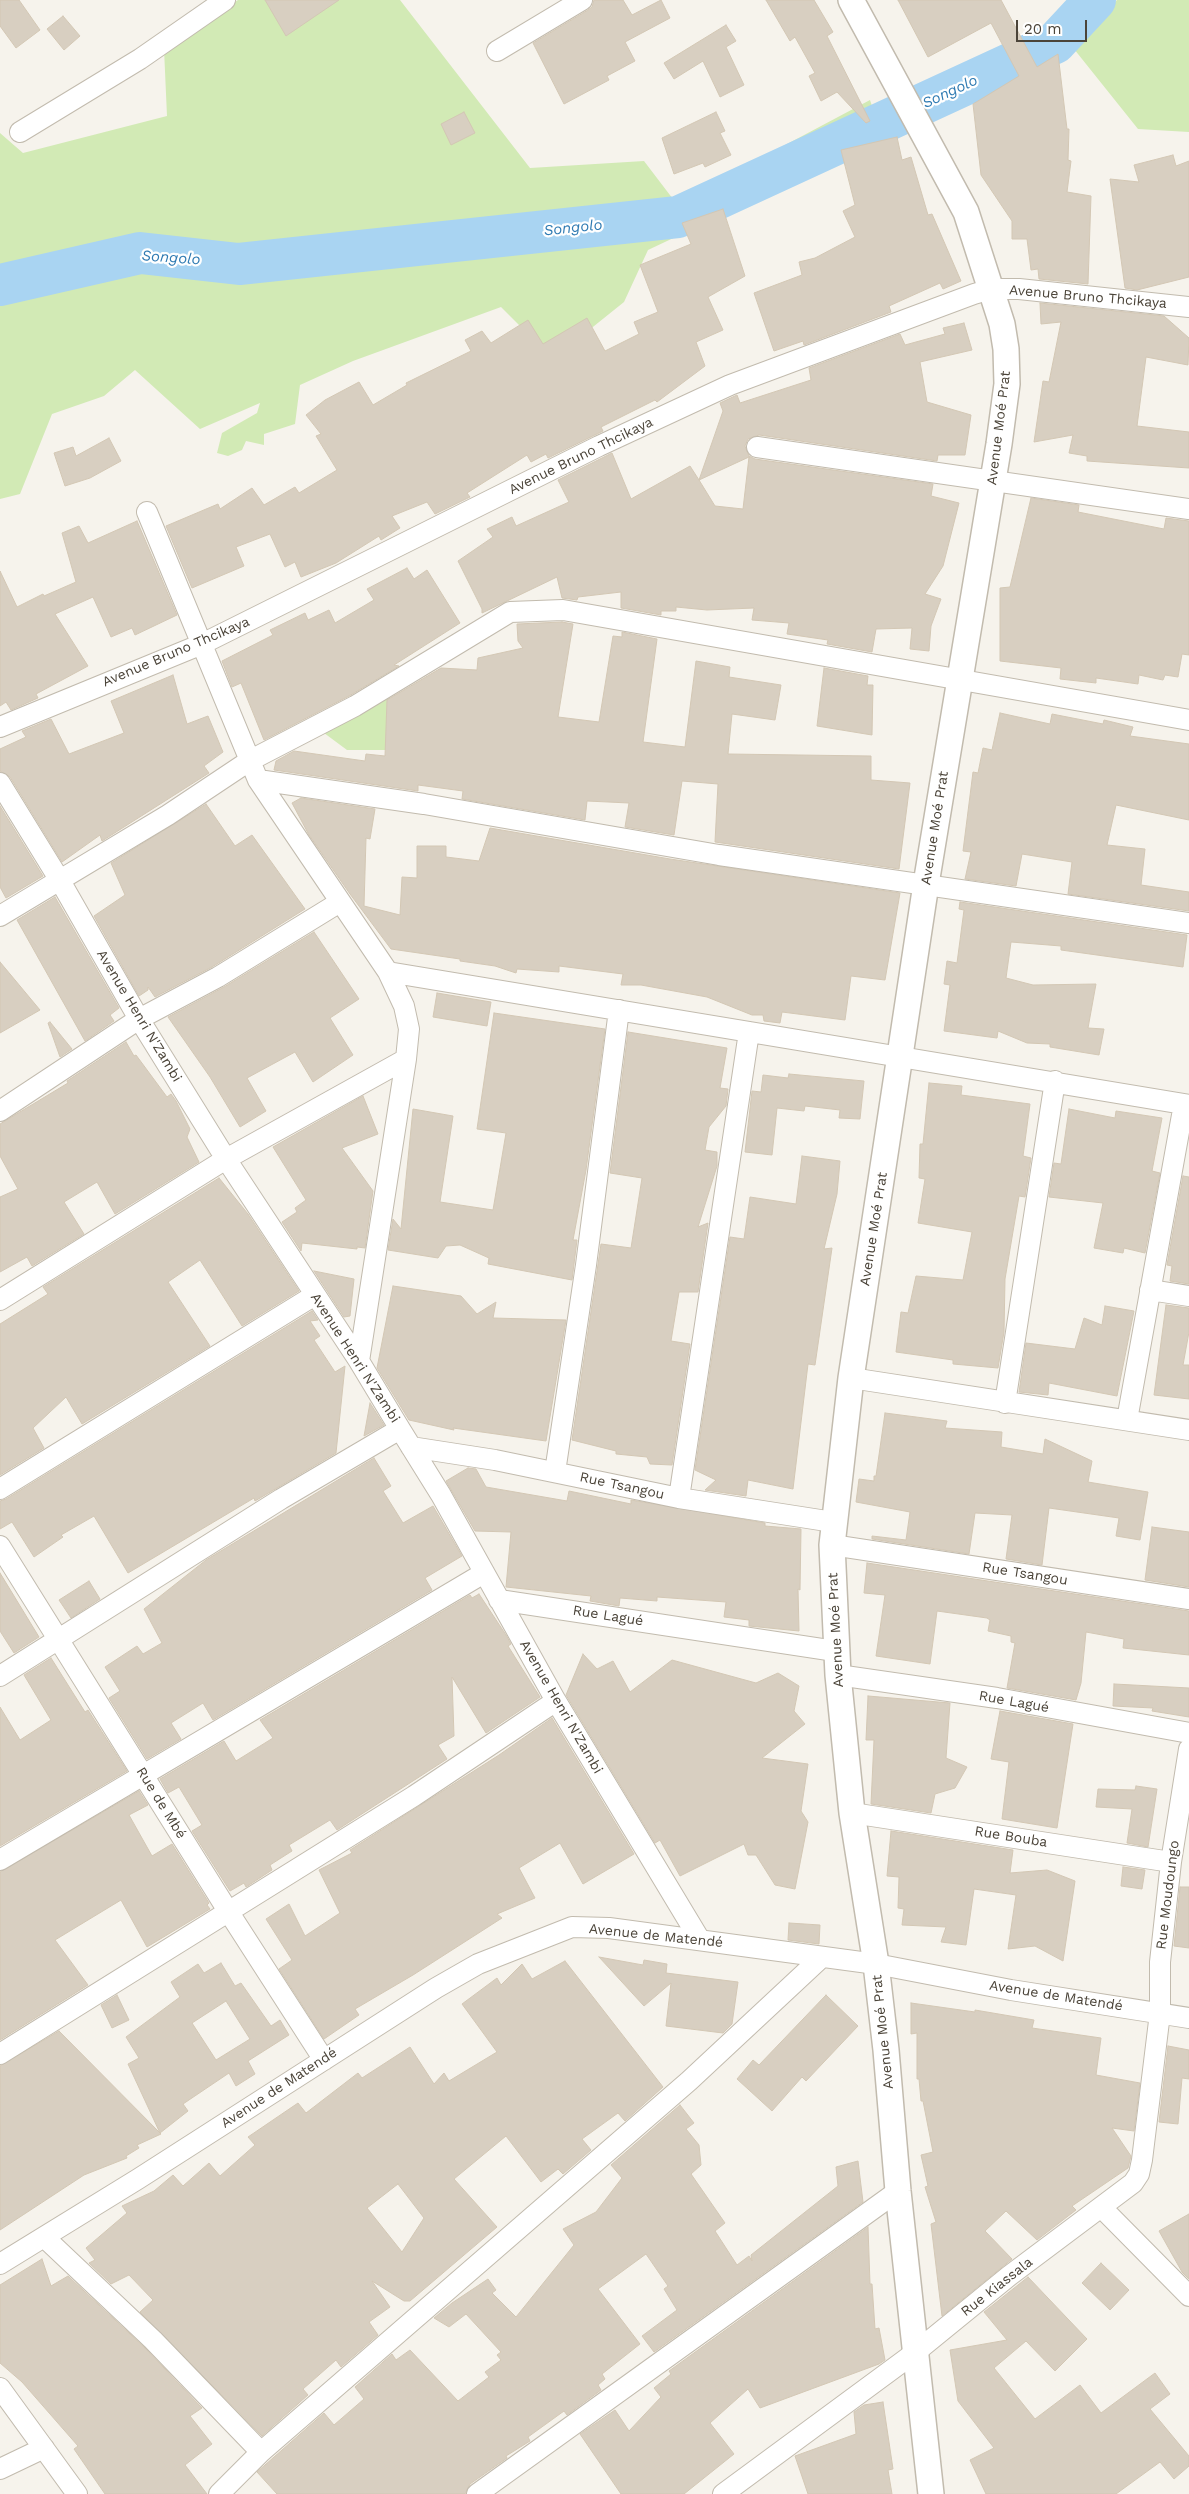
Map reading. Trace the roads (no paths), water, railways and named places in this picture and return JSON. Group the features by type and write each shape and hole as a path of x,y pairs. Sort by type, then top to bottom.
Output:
{"street":[{"path":"20,132 140,59 225,0"},
{"path":"497,51 559,6 582,0"},
{"name":"Avenue Moé Prat","path":"851,0 966,212 1002,324 1006,349 1007,384 993,480 926,884 851,1378 833,1534 836,1663 852,1813 876,1964 886,2050 898,2191 917,2351 931,2494"},
{"name":"Avenue Bruno Thcikaya","path":"0,727 202,644 599,446 730,386 974,294 991,290 1019,289 1189,307"},
{"path":"757,447 1189,509"},
{"path":"147,512 258,780 388,972 404,1006 409,1029 406,1059 359,1361"},
{"path":"0,916 168,815 249,761 355,706 510,612 563,610 1189,720"},
{"path":"258,780 424,804 719,855 1189,923"},
{"name":"Avenue Henri N'Zambi","path":"0,783 59,879 139,1019 226,1159 359,1361 412,1447 556,1701 700,1940"},
{"path":"0,1111 139,1019 218,977 340,902"},
{"path":"388,972 1186,1104 1127,1420"},
{"path":"555,1472 586,1265 618,1010"},
{"path":"679,1498 749,1032"},
{"path":"0,1300 226,1159 406,1059"},
{"path":"1005,1403 1055,1081"},
{"path":"1150,1290 1189,1296"},
{"path":"0,1489 315,1295"},
{"path":"851,1378 1189,1430"},
{"path":"0,1676 281,1499 400,1429"},
{"name":"Rue Tsangou","path":"412,1447 555,1472 679,1498 833,1534 1189,1599"},
{"name":"Rue de Mbé","path":"0,1546 228,1911 324,2060"},
{"path":"0,1860 484,1573"},
{"name":"Rue Lagué","path":"499,1600 836,1663 997,1698 1189,1733"},
{"path":"0,2054 414,1796 556,1701"},
{"name":"Rue Moudoungo","path":"1160,2013 1160,1962 1171,1862 1189,1749"},
{"name":"Rue Bouba","path":"852,1813 1171,1862"},
{"name":"Avenue de Matendé","path":"0,2264 478,1964 572,1927 609,1928 876,1964 1010,1990 1189,2018"},
{"path":"219,2494 261,2452 689,2081 822,1957"},
{"name":"Rue Kiassala","path":"723,2494 917,2351 1009,2276 1133,2183 1139,2174 1160,2013"},
{"path":"477,2494 898,2191"},
{"path":"1101,2207 1189,2296"},
{"path":"44,2237 153,2340 261,2452"},
{"path":"0,2388 77,2494"},
{"path":"0,2469 44,2448"}],"waterway":[{"name":"Songolo","path":"0,285 140,253 239,264 678,217 1055,43 1095,0"}]}
